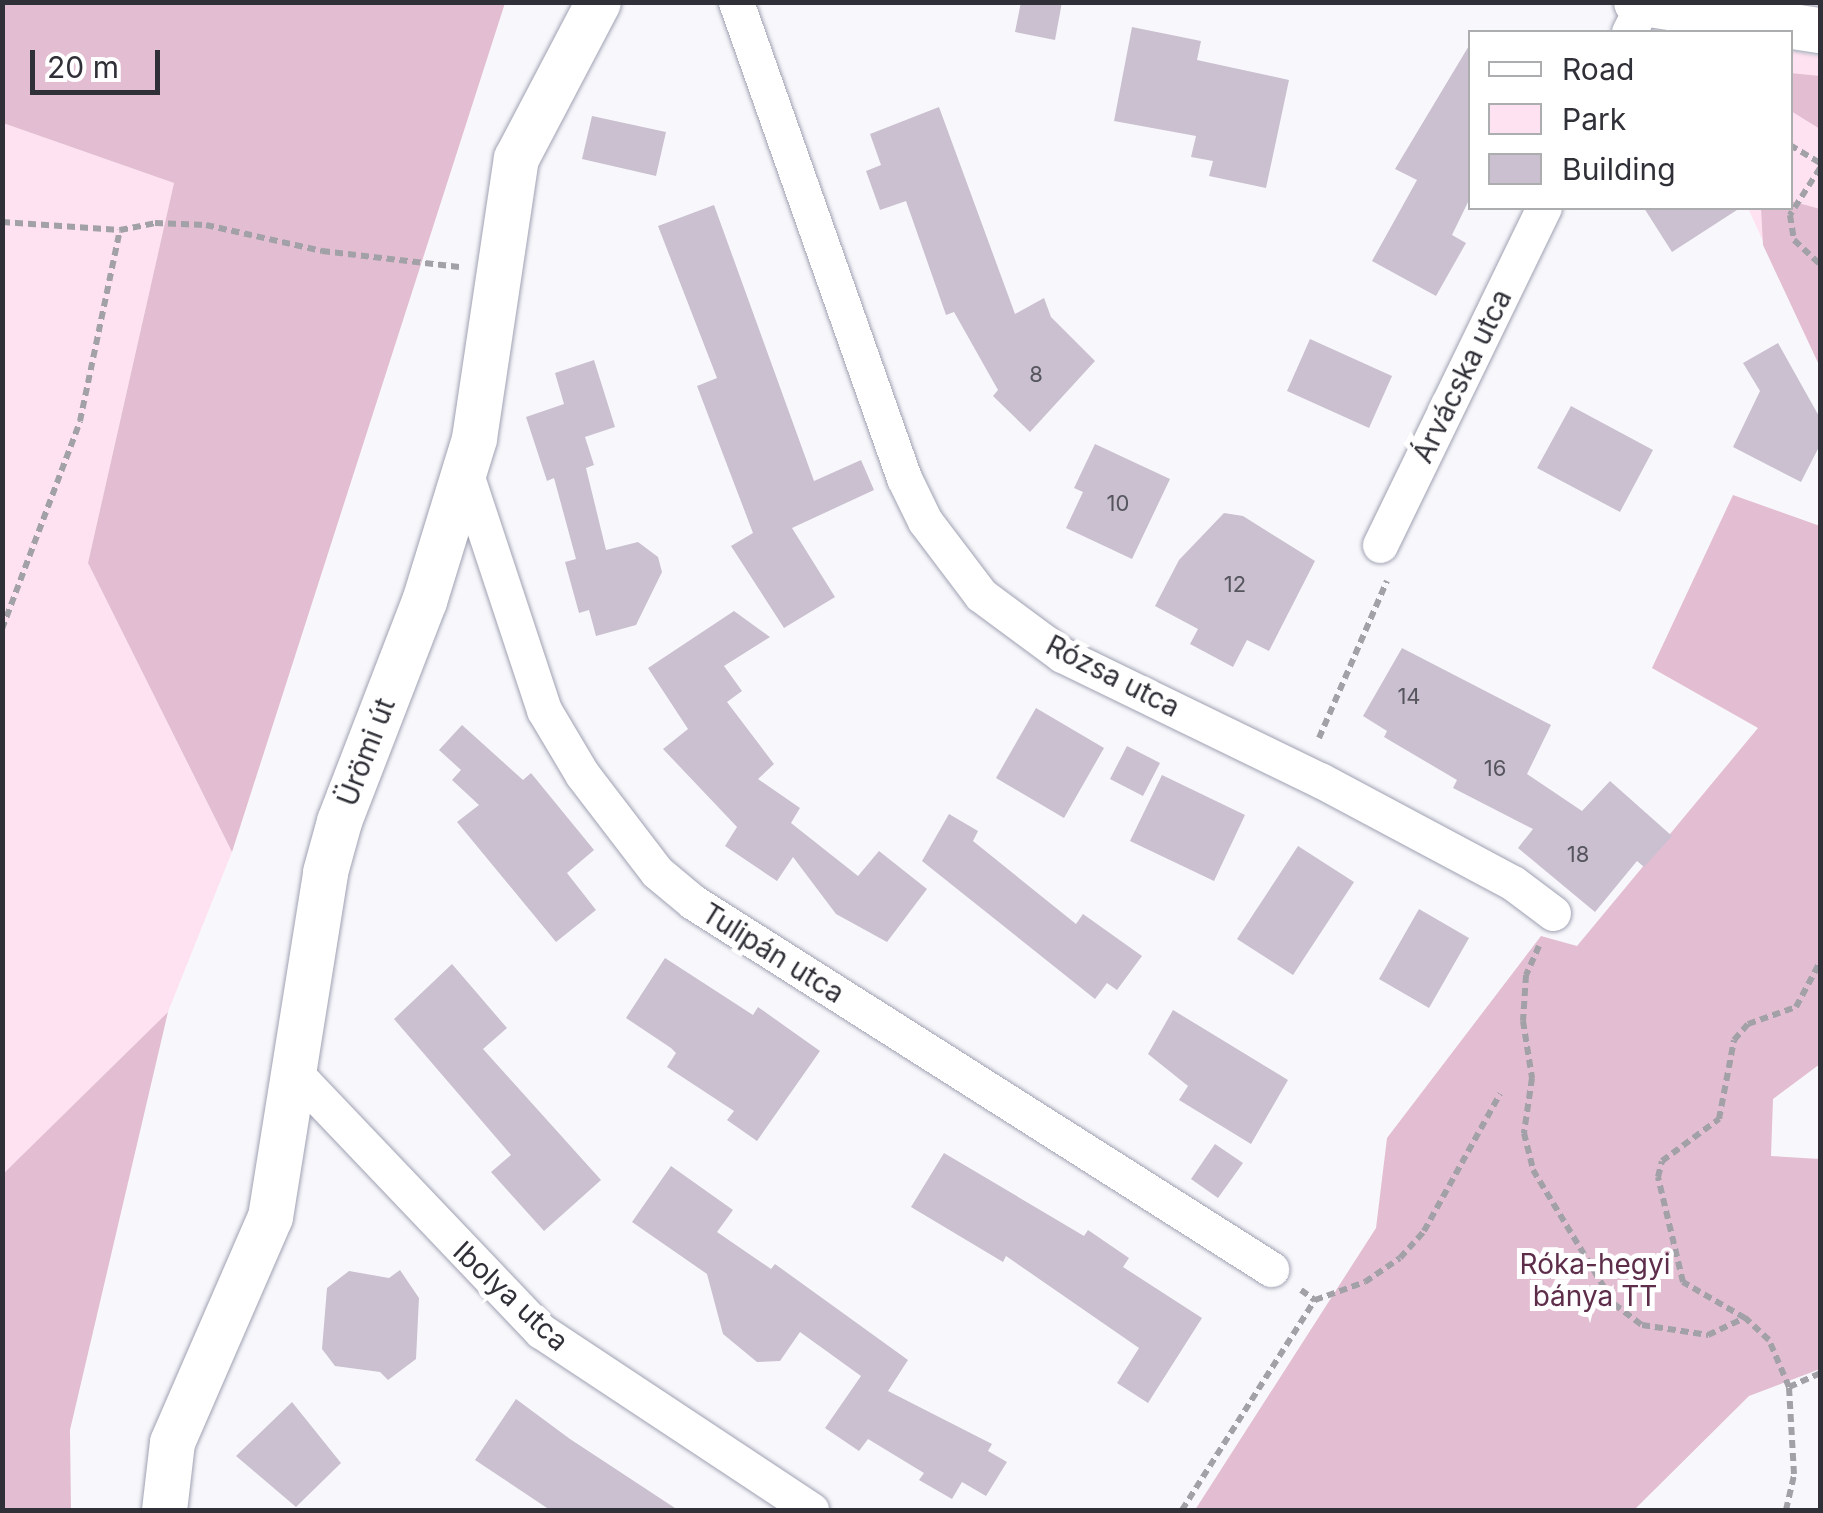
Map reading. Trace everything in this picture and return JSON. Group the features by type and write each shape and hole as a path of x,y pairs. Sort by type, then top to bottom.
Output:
{"street":[{"name":"Ürömi út","path":"164,1510 172,1442 270,1217 296,1074 325,872 465,471 486,370 494,272 516,158 598,2"},
{"name":"Rózsa utca","path":"736,2 904,478 953,561 981,595 1062,655 1320,780 1513,883 1554,913"},
{"path":"1630,30 1640,3 1714,9 1820,30"},
{"name":"Árvácska utca","path":"1380,545 1543,210"},
{"name":"Tulipán utca","path":"465,471 544,710 582,774 657,872 693,902 1271,1269"},
{"name":"Ibolya utca","path":"296,1074 540,1330 811,1510"}],"path":[{"path":"1793,147 1820,166 1793,209"},
{"path":"1792,210 1794,240 1820,264"},
{"path":"2,222 120,230 154,223 206,226 322,251 494,272"},
{"path":"2,629 80,421 120,230"},
{"path":"1320,780 1310,759 1388,584 1380,545"},
{"path":"1554,913 1526,976 1523,1021 1532,1078 1524,1133 1533,1170 1614,1304 1642,1325 1708,1335 1745,1318"},
{"path":"1786,1510 1794,1474 1789,1387 1769,1340 1745,1318 1682,1282 1658,1177 1662,1161 1719,1119 1734,1040 1748,1024 1796,1007 1820,962"},
{"path":"1182,1510 1315,1300 1365,1282 1424,1231 1500,1094"},
{"path":"1271,1269 1315,1300"},
{"path":"1789,1387 1820,1373"}],"green space":[{"path":"3,2 505,3 232,852 88,563 174,183 3,123"},
{"path":"1793,51 1820,56 1820,367 1749,210 1793,210"},
{"path":"1793,73 1820,76 1820,129 1793,112"},
{"path":"3,123 174,183 88,563 232,852 168,1012 3,1174"},
{"path":"1793,202 1820,209 1820,367 1763,245 1761,210 1793,210"},
{"name":"Róka-hegyi bánya TT","path":"1733,495 1820,526 1820,1064 1773,1099 1771,1156 1820,1159 1820,1369 1749,1396 1634,1510 1195,1510 1376,1228 1387,1138 1541,936 1577,946 1758,728 1652,668"},
{"path":"168,1012 70,1430 71,1510 3,1510 3,1174"}],"building":[{"path":"1021,2 1062,2 1055,40 1015,32"},
{"path":"1132,27 1201,41 1197,60 1289,80 1266,188 1209,176 1213,161 1191,157 1196,136 1114,121"},
{"path":"1468,47 1468,202 1452,235 1466,243 1436,296 1372,261 1417,180 1395,169"},
{"path":"939,107 1015,314 1044,298 1051,317 1095,361 1030,432 993,396 998,390 954,312 946,315 906,201 880,210 866,171 881,165 870,134"},
{"path":"592,116 666,132 656,176 582,159"},
{"path":"714,205 814,481 861,460 874,490 792,528 835,597 784,628 731,546 753,533 697,386 717,378 658,226"},
{"path":"1645,210 1737,210 1672,252"},
{"path":"1310,339 1392,376 1369,428 1287,391"},
{"path":"1778,343 1820,418 1820,445 1801,482 1733,447 1760,391 1743,363"},
{"path":"594,360 615,427 585,437 594,465 586,468 606,550 638,542 658,557 662,572 636,625 596,636 589,610 579,613 565,562 576,559 554,478 547,481 526,417 564,404 555,373"},
{"path":"1571,406 1653,450 1620,512 1537,468"},
{"path":"1095,444 1170,479 1132,559 1066,528 1083,492 1074,488"},
{"path":"1224,513 1243,516 1315,561 1269,651 1247,640 1233,667 1190,644 1198,629 1155,606 1179,560"},
{"path":"734,611 770,637 724,666 742,691 727,702 774,764 758,779 800,808 791,823 858,876 879,851 927,889 887,942 836,914 793,857 777,881 725,846 737,827 663,749 688,729 648,668"},
{"path":"1402,648 1551,725 1527,774 1582,811 1610,781 1672,836 1644,867 1637,861 1595,912 1518,848 1533,829 1453,788 1457,780 1384,737 1387,731 1363,716"},
{"path":"1036,708 1104,748 1064,818 996,778"},
{"path":"462,725 523,780 531,773 594,850 567,873 596,910 556,942 457,822 479,805 452,780 461,770 439,750"},
{"path":"1127,746 1160,763 1143,796 1110,779"},
{"path":"1162,775 1245,815 1214,881 1130,841"},
{"path":"949,814 978,831 973,841 1076,924 1083,914 1142,956 1117,990 1107,983 1095,999 922,861"},
{"path":"1298,846 1354,882 1293,975 1237,939"},
{"path":"1419,909 1469,938 1429,1008 1379,979"},
{"path":"665,958 753,1015 758,1007 820,1051 757,1141 727,1120 734,1111 667,1067 676,1053 671,1048 626,1018"},
{"path":"452,964 507,1028 483,1049 601,1180 544,1231 491,1172 511,1155 394,1019"},
{"path":"1173,1010 1288,1080 1251,1144 1179,1100 1188,1086 1148,1054"},
{"path":"1215,1144 1243,1163 1218,1198 1191,1179"},
{"path":"944,1153 1084,1236 1088,1230 1129,1258 1123,1267 1202,1318 1148,1403 1117,1383 1139,1348 1006,1256 1003,1262 911,1207"},
{"path":"671,1166 733,1210 717,1232 771,1269 775,1264 908,1360 888,1391 992,1444 988,1451 1007,1462 986,1496 962,1482 952,1499 919,1480 924,1473 868,1439 859,1451 825,1428 861,1376 800,1332 780,1361 757,1362 723,1334 707,1274 632,1222"},
{"path":"400,1270 419,1298 416,1359 388,1380 380,1372 335,1366 322,1349 327,1288 349,1271 389,1278"},
{"path":"516,1399 678,1510 550,1510 475,1460"},
{"path":"292,1402 341,1463 296,1507 236,1456"}]}
